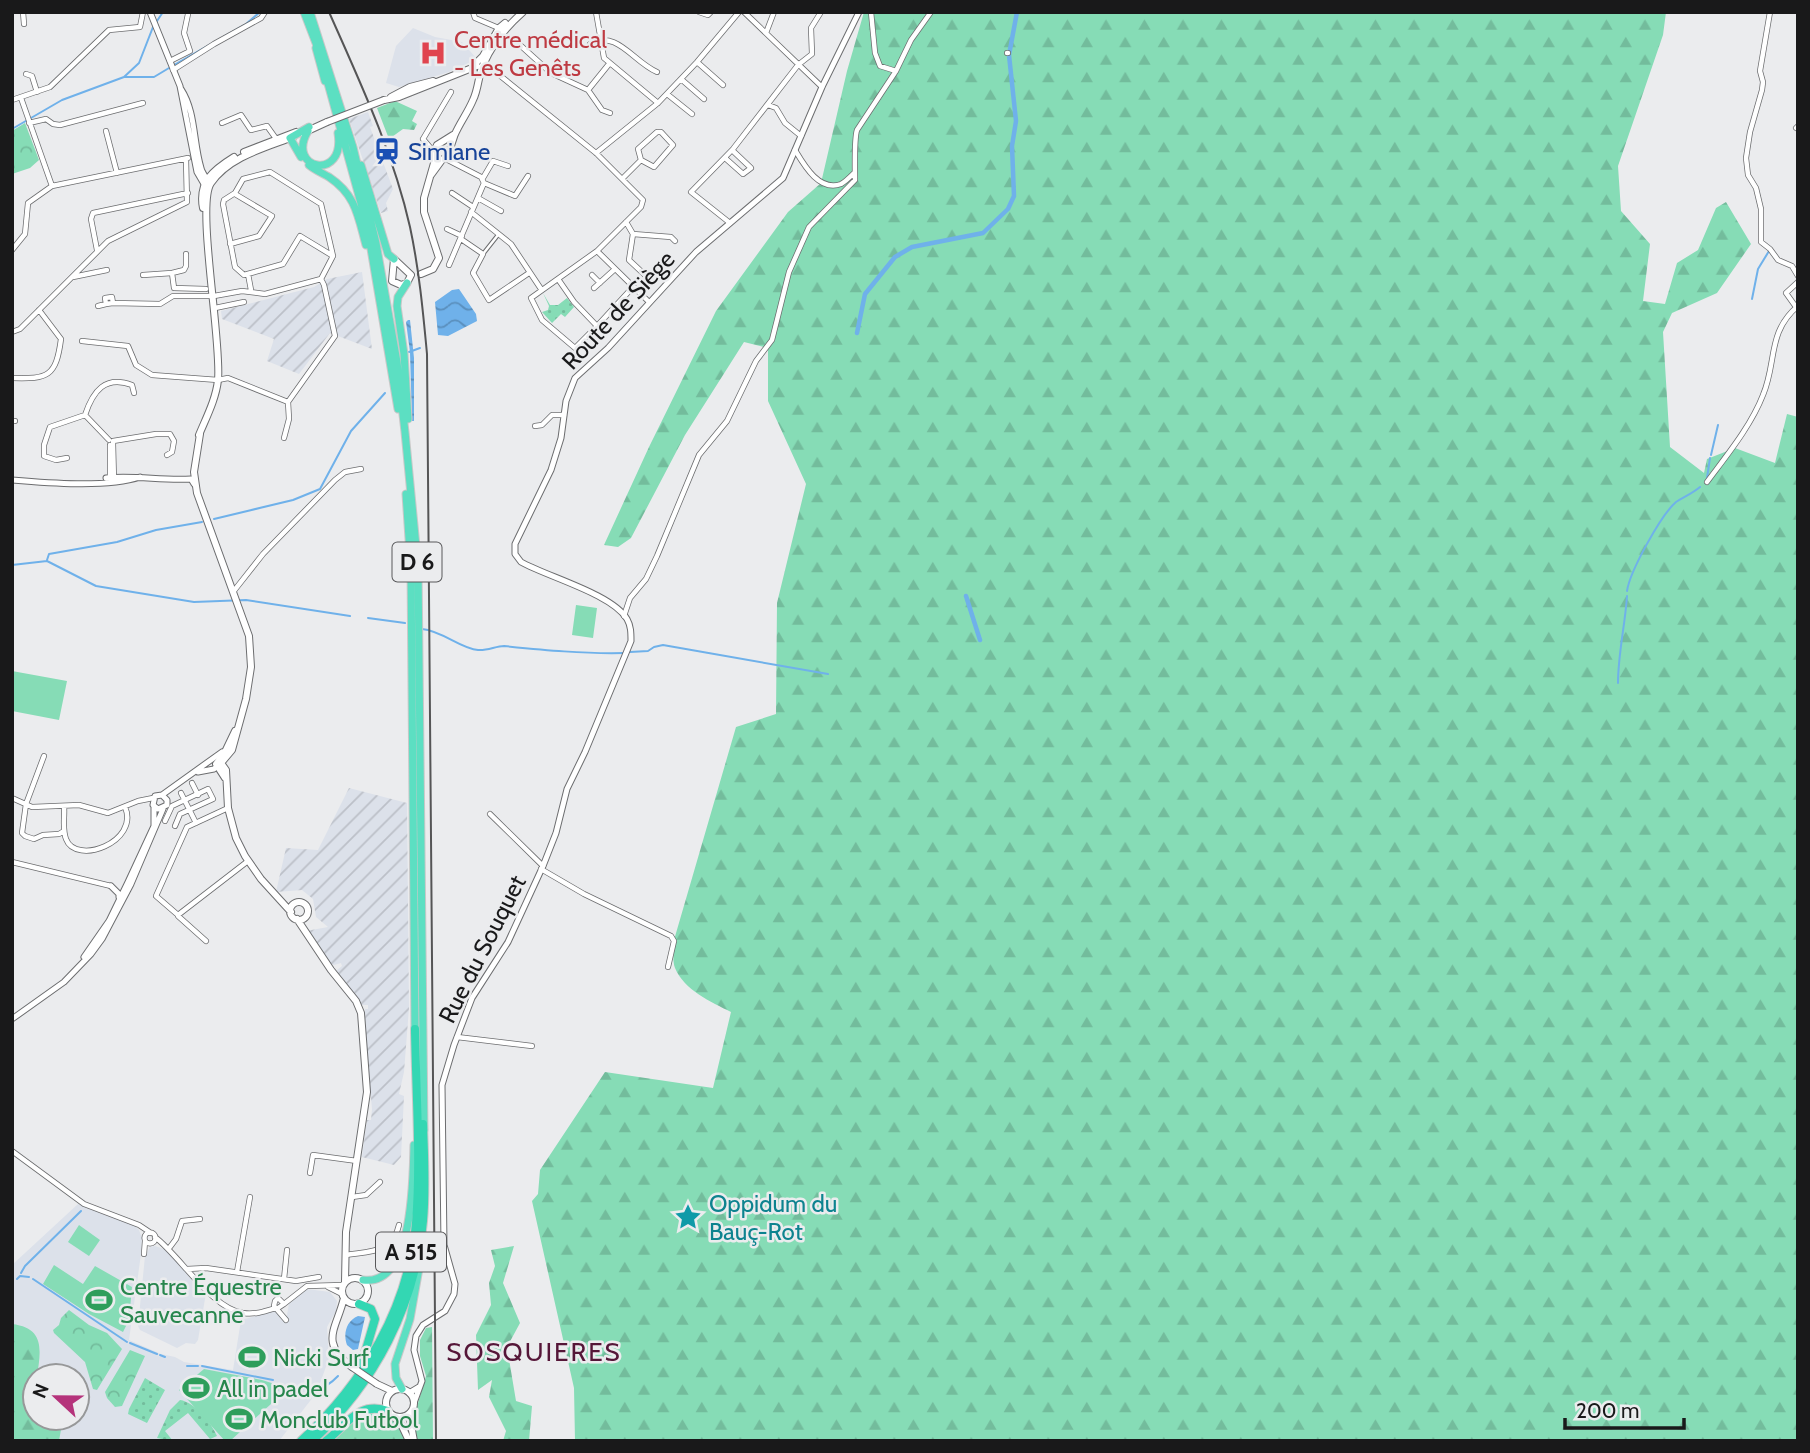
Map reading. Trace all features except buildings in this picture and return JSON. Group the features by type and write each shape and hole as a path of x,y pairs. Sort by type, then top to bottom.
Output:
{"highway":[{"name":"D 6","path":"307,15 332,80 353,147 376,243 397,362 413,514 418,567 423,1124"},
{"name":"D 6","path":"307,15 367,225 397,401 411,568 415,1029"},
{"path":"307,15 338,132 338,154 333,161 324,166 314,165 305,159 301,150 308,129"},
{"path":"332,80 388,254 394,260"},
{"path":"290,138 308,129"},
{"name":"D 6","path":"290,138 303,160 342,187 353,200 378,286"},
{"path":"413,514 404,354 397,306 398,297 414,276"},
{"path":"359,1278 373,1281 382,1277 396,1259 408,1228 415,1145 415,1029"},
{"name":"A 515","path":"301,1441 337,1406 368,1362 383,1335 411,1254 416,1214 415,1029"},
{"path":"406,1391 396,1378 396,1364 416,1289 426,1219 427,1155 423,1124"},
{"name":"A 515","path":"312,1441 359,1389 389,1341 403,1309 411,1284 423,1222 423,1124"},
{"path":"301,1441 340,1396 365,1357 375,1316 370,1309 355,1303"},
{"path":"326,1441 364,1409 379,1409 390,1413"}],"main road":[{"path":"394,260 392,281 401,285 414,276 433,269 439,258 424,212 425,192 442,152 472,103 481,76 478,65 517,12"},
{"path":"384,100 426,87 478,65 493,49 503,28 523,12"},
{"path":"206,520 199,507 193,481 192,459 220,380 208,231 207,182 235,156 448,77"},
{"path":"411,89 426,87"},
{"path":"207,182 225,168 253,153 278,140 290,138"},
{"path":"394,260 414,276"},
{"path":"193,481 249,636 251,667 246,699 232,750 216,763"},
{"path":"216,763 232,738 246,699"},
{"path":"216,763 226,769 228,808 236,838 248,861 300,922 356,1001 361,1013 367,1092 351,1197 341,1311 331,1341 341,1359 377,1384 392,1391 406,1391 414,1403 409,1414 414,1441"},
{"path":"289,908 300,902 305,904 308,912 300,922"},
{"path":"341,1311 366,1299 369,1291 346,1264"},
{"path":"344,1284 359,1278"},
{"path":"343,1296 355,1303"},
{"path":"377,1384 387,1398 390,1413 401,1424 409,1441"},
{"path":"387,1398 392,1391"},
{"path":"390,1413 401,1418 409,1414"}],"street":[{"path":"23,12 24,24"},
{"path":"12,100 50,87 109,30 140,27 143,12"},
{"path":"172,66 261,18 265,12"},
{"path":"473,12 475,18 503,28"},
{"path":"596,12 604,58 658,103"},
{"path":"699,12 708,15 711,12"},
{"path":"596,153 658,103 741,12 822,87"},
{"path":"766,33 774,12"},
{"path":"730,223 691,192 732,150 798,65 812,54 811,28 821,12"},
{"name":"Route de Siège","path":"624,616 603,598 530,567 521,562 515,554 519,532 551,470 575,378 608,348 695,253 783,178 822,87 859,12"},
{"path":"871,12 875,53 880,66 897,71"},
{"path":"624,616 630,598 646,579 657,556 699,455 727,421 756,361 772,340 789,272 809,227 855,180 857,130 897,71 911,40 931,12"},
{"path":"1770,12 1760,71 1762,90 1750,132 1746,168 1756,188 1761,209 1761,242 1770,248 1778,260 1792,266 1798,276"},
{"path":"172,66 190,51 183,30 188,14"},
{"path":"151,15 180,86 197,157 206,173 207,182"},
{"path":"590,44 599,39 613,40 657,72"},
{"path":"520,45 551,73 588,90 602,110 610,113"},
{"path":"697,62 723,85"},
{"path":"588,90 609,64"},
{"path":"494,70 596,153 643,200 641,207 597,251 531,298 540,317 575,348 633,287"},
{"path":"26,74 32,76 37,92"},
{"path":"681,79 704,99"},
{"path":"399,97 411,89"},
{"path":"451,92 423,139 455,165 515,196 528,176"},
{"path":"667,94 692,114"},
{"path":"21,98 52,186"},
{"path":"28,120 46,119 60,125 103,116 117,109 143,103"},
{"path":"768,105 776,107 785,123 801,136"},
{"path":"222,123 241,115 251,130 267,126 278,140"},
{"path":"106,131 117,173"},
{"path":"661,132 673,143 672,149 653,167 641,160 638,149 653,134 661,132"},
{"path":"795,149 816,179 830,184 841,184 855,173"},
{"path":"725,158 743,174 751,167 732,150"},
{"path":"12,250 25,234 28,203 52,186 197,157"},
{"path":"197,157 198,175 207,182"},
{"path":"12,332 20,329 108,241 187,202 186,159"},
{"path":"622,179 641,160"},
{"path":"449,265 493,161 508,166"},
{"path":"98,306 160,304 173,296 214,296 251,290 265,294 321,279 333,256 321,204 271,172 243,179 235,193 224,200 235,267 244,275 283,264 300,236 333,256"},
{"path":"97,250 91,219 93,213 188,193"},
{"path":"230,244 259,236 272,216 235,193"},
{"path":"452,193 511,244 541,289"},
{"path":"478,198 501,211"},
{"path":"626,222 633,234 629,260 645,275"},
{"path":"447,229 483,254"},
{"path":"499,233 473,273 489,300 529,273"},
{"path":"633,234 671,237 675,241"},
{"path":"597,251 649,302"},
{"path":"143,275 184,270 186,254"},
{"path":"594,288 615,269"},
{"path":"72,277 107,271"},
{"path":"172,273 173,296"},
{"path":"248,274 251,290"},
{"path":"592,275 600,283"},
{"path":"284,438 289,419 288,402 335,336 321,279"},
{"path":"558,279 574,302 597,326"},
{"path":"1707,482 1735,444 1759,403 1766,386 1776,336 1784,320 1797,307 1786,293 1798,282"},
{"path":"174,288 206,289"},
{"path":"215,308 244,302"},
{"path":"12,378 42,378 52,370 61,339 39,310"},
{"path":"82,341 128,346 136,365 152,375 220,380 228,378 288,402"},
{"path":"85,415 91,397 104,385 122,382 132,385 134,393"},
{"path":"535,426 540,426 555,414 564,415"},
{"path":"85,415 111,442 112,479"},
{"path":"67,458 56,460 44,456 44,445 50,426 85,415"},
{"path":"111,442 170,434 174,441 172,452 167,455"},
{"path":"236,595 263,554 335,480 345,472 361,469"},
{"path":"12,480 80,482 141,477 193,481"},
{"name":"Rue du Souquet","path":"422,1381 414,1350 416,1336 423,1325 445,1311 454,1294 455,1283 444,1245 442,1084 472,998 508,942 542,867 556,833 567,789 631,641 630,628 624,616"},
{"path":"44,756 26,804 22,833 34,839 65,831"},
{"path":"153,803 164,797 176,783 191,773 216,763"},
{"path":"192,783 198,794"},
{"path":"165,821 172,806 208,789 213,799 180,814 174,826"},
{"path":"181,793 196,823"},
{"path":"12,1019 50,992 88,953 120,903 155,832 164,797"},
{"path":"12,798 36,807 79,805 108,813 138,801 153,803 163,808"},
{"path":"120,903 121,888 128,882 154,826 153,803"},
{"path":"64,806 68,843 79,850 93,850 107,845 126,831 129,819 125,807"},
{"path":"206,942 156,896 187,827 228,808"},
{"path":"491,814 542,867 584,894 671,936 674,946 668,967"},
{"path":"178,915 248,861"},
{"path":"12,862 121,888"},
{"path":"111,886 119,894 120,903"},
{"path":"457,1037 532,1046"},
{"path":"12,1151 84,1204 139,1225 153,1239"},
{"path":"310,1172 313,1156 356,1161"},
{"path":"351,1197 366,1195 380,1182"},
{"path":"237,1272 250,1196"},
{"path":"168,1246 176,1239 182,1221 200,1219"},
{"path":"345,1255 390,1245 395,1240 399,1224"},
{"path":"139,1225 145,1239"},
{"path":"153,1239 144,1254 147,1234 168,1246 210,1293 231,1309 244,1313 263,1312 310,1286 344,1284"},
{"path":"145,1239 153,1239"},
{"path":"284,1279 287,1250"},
{"path":"187,1269 194,1267 301,1281 319,1278"},
{"path":"327,1286 343,1296"},
{"path":"406,1391 418,1389 422,1381"},
{"path":"414,1403 422,1381"}],"shaded area":[{"name":"Centre médical - Les Genêts","path":"413,28 435,37 462,42 477,59 449,72 399,87 386,83 396,46"},
{"path":"368,112 373,126 370,127 393,189 386,203 388,211 381,213 349,119"},
{"path":"362,272 372,349 330,333 299,374 267,361 274,339 222,319 221,311 314,287 327,279"},
{"path":"349,788 407,803 409,1008 404,1072 399,1094 404,1096 401,1157 394,1165 362,1157 367,1120 371,1120 372,1109 366,1047 365,1009 368,1009 368,1005 362,1005 337,973 341,963 329,963 306,931 328,927 316,917 313,899 302,890 276,892 286,848 318,850"},
{"path":"78,1204 134,1225 139,1230 142,1238 141,1254 129,1340 161,1354 184,1362 233,1370 241,1320 275,1311 286,1320 289,1304 307,1289 330,1292 337,1301 336,1311 327,1327 329,1358 317,1392 279,1441 12,1441 12,1265"},
{"path":"155,1246 173,1255 206,1293 195,1344 186,1343 177,1348 140,1330 138,1326 145,1256 150,1247"}],"green space":[{"path":"864,12 1666,12 1663,35 1618,166 1621,211 1650,244 1643,301 1665,304 1677,263 1698,250 1716,208 1726,202 1751,244 1717,293 1672,313 1663,332 1670,447 1704,473 1707,459 1735,448 1775,463 1787,414 1798,417 1798,1441 575,1441 574,1388 532,1201 538,1194 540,1170 605,1072 713,1088 731,1012 699,994 679,976 674,962 674,940 736,727 776,714 777,603 806,484 768,401 768,348 744,342 685,435 631,538 618,547 604,545 716,311 788,212 821,183"},
{"path":"395,101 417,111 412,121 417,124 414,130 403,129 389,139 377,108"},
{"path":"25,123 39,160 30,168 12,174 12,131"},
{"path":"543,293 550,305 558,305 567,298 574,307 565,317 561,314 552,323 542,312 548,310 549,306"},
{"path":"576,605 597,608 593,638 572,635"},
{"path":"12,671 67,681 59,720 12,711"},
{"path":"79,1225 100,1240 89,1256 68,1242"},
{"path":"514,1246 503,1283 520,1323 507,1347 516,1401 532,1406 529,1441 503,1441 506,1431 489,1397 492,1380 478,1390 476,1335 491,1305 489,1283 495,1266 491,1250"},
{"name":"Centre Équestre Sauvecanne","path":"54,1265 83,1284 95,1266 132,1287 129,1320 123,1332 43,1284"},
{"path":"69,1310 89,1325 107,1333 122,1349 97,1390 93,1389 91,1382 91,1362 85,1362 54,1333 53,1330 59,1325 61,1318"},
{"path":"12,1324 30,1330 40,1349 38,1362 21,1362 21,1432 61,1432 59,1441 12,1441"},
{"path":"432,1327 433,1441 417,1441 413,1420 426,1376 420,1356 420,1340 426,1328"},
{"path":"130,1350 145,1356 122,1406 115,1407 105,1392"},
{"path":"204,1369 281,1386 271,1404 230,1441 225,1441 179,1390"},
{"path":"145,1378 165,1390 147,1423 128,1414"},
{"path":"180,1400 197,1409 217,1436 210,1439 188,1413 165,1431 173,1441 157,1438 170,1410"},
{"path":"366,1411 383,1411 399,1426 406,1441 330,1441"}],"water":[{"path":"459,289 476,314 477,321 448,336 438,335 435,302 452,290"},
{"path":"408,320 414,358 414,421 406,322"},
{"path":"358,1316 365,1317 358,1349 353,1350 347,1345 345,1337 348,1324"}],"waterway":[{"path":"12,129 62,100 124,77 139,63 153,27 163,12"},
{"path":"174,65 246,24 260,12"},
{"path":"857,333 865,294 895,257 912,247 983,233 1008,209 1014,196 1012,146 1016,121 1009,55 1017,12"},
{"path":"125,77 154,77 169,68"},
{"path":"1752,299 1758,269 1769,251"},
{"path":"409,352 420,348"},
{"path":"214,519 293,500 320,489 351,431 385,393"},
{"path":"1711,455 1718,425"},
{"path":"1707,478 1710,458"},
{"path":"1627,591 1640,557 1662,519 1676,502 1700,487"},
{"path":"47,560 49,554 117,542 156,530 202,522"},
{"path":"12,565 47,561 96,586 194,602 246,600 350,616"},
{"path":"966,596 980,640"},
{"path":"1618,683 1627,596"},
{"path":"368,618 405,623"},
{"path":"422,629 478,650 504,646 624,653"},
{"path":"630,652 648,651 663,645 828,674"},
{"path":"21,1273 81,1211"},
{"path":"17,1279 20,1276 29,1277"},
{"path":"33,1279 127,1342"},
{"path":"130,1343 157,1354"},
{"path":"160,1355 165,1357"},
{"path":"187,1366 198,1366"},
{"path":"202,1366 273,1380"},
{"path":"290,1386 321,1388 338,1376"}],"railway":[{"path":"329,12 375,118 403,199 416,259 427,354 436,1441"}],"place":[{"name":"Centre médical - Les Genêts","path":"433,53"},
{"name":"Simiane","path":"387,151"},
{"name":"Oppidum du Bauç-Rot","path":"688,1217"},
{"name":"Centre Équestre Sauvecanne","path":"99,1300"},
{"name":"Nicki Surf","path":"252,1357"},
{"name":"All in padel","path":"196,1388"},
{"name":"Monclub Futbol","path":"239,1419"}],"district":[{"name":"SOSQUIERES","path":"534,1352"}]}
